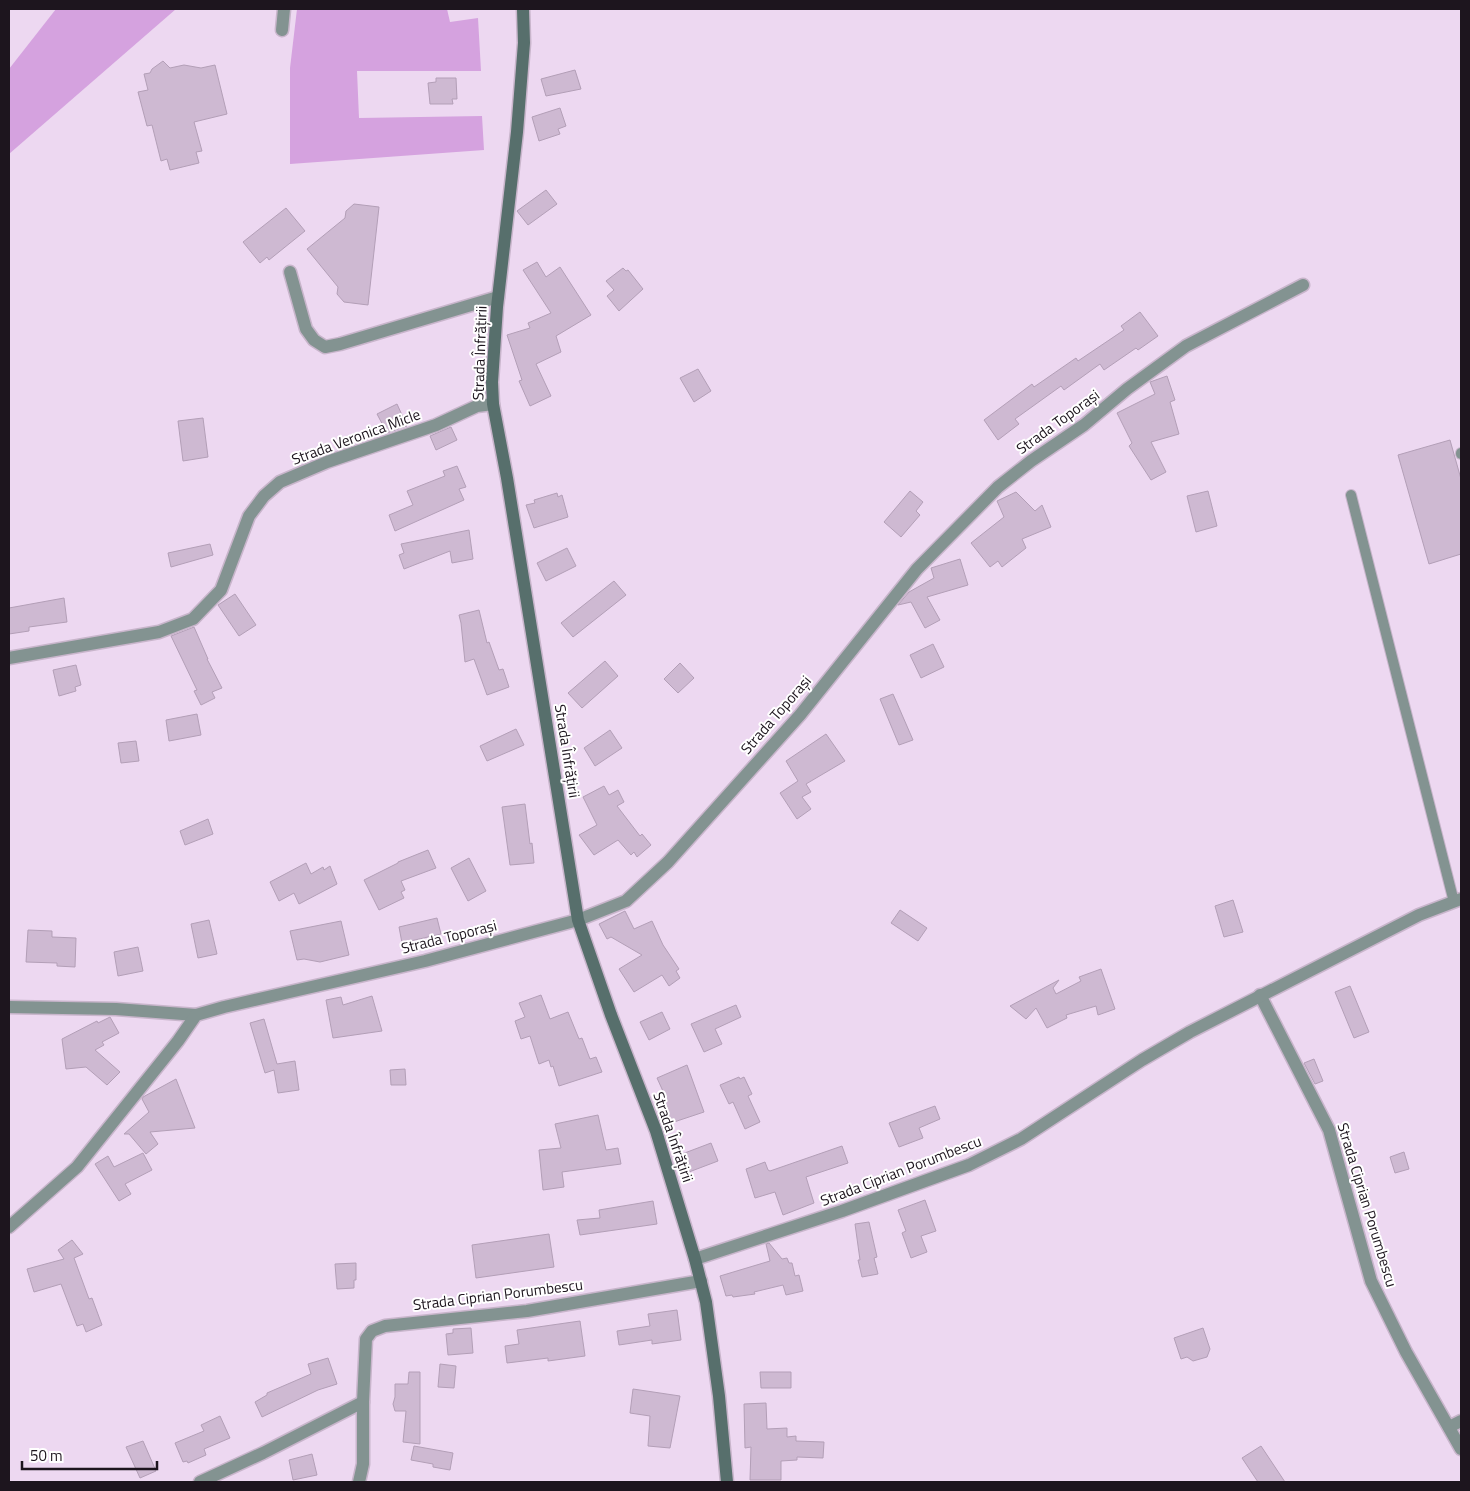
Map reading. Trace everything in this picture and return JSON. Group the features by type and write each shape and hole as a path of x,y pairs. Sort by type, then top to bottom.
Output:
{"main road":[{"name":"Strada Înfrățirii","path":"525,10 517,132 498,297 492,382 493,404 578,920 611,1015 656,1131 701,1281 719,1396 727,1482"}],"street":[{"path":"282,30 284,9"},
{"path":"290,272 306,329 314,340 325,347 498,297"},
{"name":"Strada Toporași","path":"9,1006 116,1009 196,1015 425,960 578,920 626,901 668,862 800,715 916,569 998,487 1031,461 1084,425 1127,389 1186,346 1303,285"},
{"name":"Strada Veronica Micle","path":"9,658 158,632 193,619 221,590 249,516 264,496 280,482 327,462 436,425 477,406 493,404"},
{"name":"Strada Ciprian Porumbescu","path":"695,1259 842,1211 969,1165 1021,1140 1142,1060 1190,1032 1419,915 1458,900"},
{"name":"Strada Ciprian Porumbescu","path":"1260,995 1329,1130 1371,1282 1406,1352 1461,1449"},
{"path":"9,1227 77,1167 178,1041 196,1015"},
{"name":"Strada Ciprian Porumbescu","path":"358,1482 363,1464 362,1402 366,1339 372,1331 385,1326 527,1311 701,1281"},
{"path":"200,1482 263,1453 362,1402"},
{"path":"1449,1427 1461,1422"}],"lane":[{"path":"1351,495 1458,900"}],"shaded area":[{"path":"56,9 176,9 9,154 9,69"},
{"path":"297,9 447,9 450,22 478,18 481,71 357,71 359,118 482,116 484,150 290,164 290,68"}],"building":[{"path":"163,61 170,68 184,65 201,68 215,65 227,114 194,122 202,151 196,152 199,163 170,170 167,159 161,161 152,125 147,126 138,92 148,90 144,74 150,73 152,69"},
{"path":"575,70 581,89 546,96 541,79"},
{"path":"436,78 456,78 457,99 452,99 453,104 430,104 428,83 436,82"},
{"path":"560,108 566,126 558,129 560,134 539,141 532,117"},
{"path":"546,190 557,204 528,225 517,211"},
{"path":"354,204 379,207 368,305 344,302 337,294 338,287 307,249 345,218 346,211"},
{"path":"286,208 305,231 269,260 267,257 260,263 243,242"},
{"path":"537,262 546,277 560,267 591,315 556,336 561,352 536,364 551,396 530,406 519,381 522,380 507,335 530,328 528,323 551,313 523,270"},
{"path":"623,268 626,271 628,270 643,289 619,311 607,296 614,290 606,281"},
{"path":"1140,312 1158,336 1138,350 1136,348 1104,370 1100,364 1064,390 1061,386 1015,419 1019,424 998,440 984,420 1032,384 1034,387 1076,358 1078,361 1124,330 1121,326"},
{"path":"698,369 711,391 694,402 680,378"},
{"path":"1167,376 1175,400 1170,402 1179,434 1151,442 1166,472 1151,480 1129,446 1132,443 1117,413 1155,394 1150,382"},
{"path":"397,404 407,426 387,433 377,414"},
{"path":"203,418 208,457 183,461 178,421"},
{"path":"451,427 457,440 436,450 430,436"},
{"path":"1450,440 1461,479 1461,554 1429,564 1398,455"},
{"path":"457,466 466,487 459,489 464,500 395,531 389,515 413,505 407,491 445,476 443,471"},
{"path":"910,491 923,502 916,511 920,515 901,537 884,522"},
{"path":"1208,491 1217,526 1196,532 1187,496"},
{"path":"1016,492 1035,511 1042,505 1051,527 1022,539 1026,548 1002,567 998,561 990,567 971,543 1004,517 997,501"},
{"path":"557,493 558,497 562,495 568,517 534,528 526,505 535,503 534,500"},
{"path":"469,530 473,559 452,563 450,551 404,569 399,555 404,553 401,544"},
{"path":"210,544 213,555 171,567 168,553"},
{"path":"567,548 576,566 546,581 537,563"},
{"path":"960,559 968,585 927,597 940,620 925,628 911,602 898,605 909,592 934,578 931,568"},
{"path":"614,581 626,595 573,637 561,623"},
{"path":"235,594 256,625 239,636 218,605"},
{"path":"64,598 67,622 29,627 29,631 9,634 9,608"},
{"path":"479,610 487,643 489,642 499,670 503,669 509,687 487,695 474,659 465,662 459,615"},
{"path":"194,627 207,659 222,688 212,692 215,698 201,705 194,691 197,690 171,636"},
{"path":"933,644 944,667 921,678 910,655"},
{"path":"605,661 618,676 582,708 568,693"},
{"path":"680,663 694,678 678,693 664,679"},
{"path":"76,665 81,685 75,687 76,691 59,696 53,670"},
{"path":"893,694 913,740 899,745 880,699"},
{"path":"197,714 201,735 169,741 166,720"},
{"path":"516,729 524,745 487,761 480,746"},
{"path":"610,730 622,748 595,766 584,748"},
{"path":"826,734 845,761 806,784 811,792 802,797 811,809 797,819 780,793 798,781 786,761"},
{"path":"136,741 139,761 121,763 118,743"},
{"path":"604,786 609,795 618,790 624,802 617,806 640,836 642,834 651,845 637,857 634,852 631,855 618,840 594,855 579,835 597,825 583,797"},
{"path":"525,804 534,863 510,865 502,807"},
{"path":"208,819 213,834 185,845 180,831"},
{"path":"428,850 436,868 401,881 405,890 401,892 404,898 379,910 364,880 398,862"},
{"path":"469,858 486,891 468,901 451,868"},
{"path":"306,863 311,874 323,867 324,870 330,866 337,884 299,904 294,893 279,901 270,882"},
{"path":"1233,900 1243,932 1224,937 1215,906"},
{"path":"900,910 927,928 918,941 891,923"},
{"path":"625,911 634,929 652,921 663,945 679,969 676,971 680,978 669,986 662,975 634,992 619,969 642,955 611,937 607,939 599,924"},
{"path":"437,918 441,934 402,943 399,927"},
{"path":"209,920 217,954 198,958 191,924"},
{"path":"341,921 349,955 320,962 304,959 297,960 290,931"},
{"path":"28,930 52,931 52,937 76,938 75,967 57,966 57,963 26,962"},
{"path":"138,947 143,971 118,976 114,952"},
{"path":"1101,969 1115,1009 1098,1015 1096,1006 1066,1015 1067,1018 1047,1028 1036,1008 1026,1019 1010,1006 1059,980 1053,988 1056,994 1081,981 1079,977"},
{"path":"1350,986 1369,1032 1354,1038 1335,992"},
{"path":"541,995 550,1019 568,1012 579,1039 582,1038 590,1059 596,1057 602,1072 559,1086 553,1066 551,1067 549,1060 539,1064 530,1036 521,1039 515,1021 525,1017 519,1003"},
{"path":"372,996 382,1031 333,1038 326,1000 341,997 343,1005"},
{"path":"736,1005 741,1017 715,1029 722,1044 704,1052 691,1024"},
{"path":"662,1012 670,1029 649,1040 640,1022"},
{"path":"110,1017 119,1033 102,1042 104,1045 95,1050 120,1072 107,1085 86,1067 66,1069 62,1039 97,1021 98,1023"},
{"path":"264,1019 277,1064 295,1061 299,1090 278,1093 274,1070 265,1073 250,1023"},
{"path":"1314,1059 1323,1081 1315,1084 1304,1063"},
{"path":"687,1065 704,1112 671,1123 663,1101 667,1100 657,1078"},
{"path":"405,1069 406,1085 391,1085 390,1070"},
{"path":"739,1077 740,1079 744,1077 752,1094 748,1096 760,1122 745,1129 733,1102 729,1104 720,1085"},
{"path":"176,1079 195,1128 150,1132 158,1144 146,1154 129,1134 124,1134 149,1112 142,1099 143,1097"},
{"path":"935,1106 940,1119 919,1128 923,1138 899,1147 889,1123"},
{"path":"598,1115 606,1150 618,1148 621,1164 562,1172 564,1187 543,1190 539,1150 561,1148 555,1124"},
{"path":"711,1143 718,1161 689,1172 682,1154"},
{"path":"842,1146 848,1163 806,1177 814,1203 783,1215 775,1192 755,1198 746,1169 765,1162 770,1171"},
{"path":"1404,1152 1409,1169 1395,1173 1390,1157"},
{"path":"143,1153 152,1170 125,1184 131,1194 119,1201 95,1164 108,1156 114,1167"},
{"path":"925,1200 936,1231 921,1236 927,1252 911,1258 902,1233 906,1231 898,1210"},
{"path":"653,1201 657,1224 580,1235 577,1220 600,1218 599,1210"},
{"path":"869,1222 877,1257 874,1258 878,1274 862,1277 858,1260 860,1260 855,1224"},
{"path":"549,1234 554,1267 476,1278 472,1245"},
{"path":"72,1240 83,1254 74,1258 89,1299 92,1298 102,1325 86,1332 83,1324 77,1326 61,1284 34,1292 27,1269 64,1259 58,1250"},
{"path":"769,1243 782,1259 787,1258 789,1263 792,1263 795,1276 799,1275 803,1291 786,1295 783,1285 754,1292 755,1294 726,1296 720,1276 770,1261 766,1244"},
{"path":"356,1263 354,1288 337,1289 335,1264"},
{"path":"677,1310 681,1340 652,1344 652,1340 619,1345 617,1331 650,1326 648,1314"},
{"path":"580,1321 585,1356 548,1361 548,1358 507,1363 505,1346 519,1344 517,1330"},
{"path":"471,1328 473,1353 448,1355 446,1334 453,1333 453,1329"},
{"path":"1203,1328 1210,1349 1207,1357 1193,1361 1187,1357 1181,1359 1174,1338"},
{"path":"328,1358 337,1384 318,1390 262,1417 255,1402 267,1395 267,1393 311,1374 308,1364"},
{"path":"440,1364 456,1366 454,1388 438,1387"},
{"path":"409,1372 420,1372 420,1444 403,1442 406,1411 395,1411 393,1404 395,1384 408,1384"},
{"path":"760,1372 791,1372 791,1388 761,1388"},
{"path":"633,1389 680,1396 670,1448 648,1446 650,1416 630,1413"},
{"path":"766,1403 767,1429 787,1428 787,1437 796,1436 796,1441 824,1442 823,1458 797,1457 797,1460 781,1461 781,1480 750,1480 751,1447 745,1448 744,1404"},
{"path":"220,1416 230,1438 204,1449 206,1455 188,1463 187,1461 183,1462 175,1443 204,1431 201,1425"},
{"path":"143,1441 156,1471 140,1478 126,1447"},
{"path":"414,1446 453,1453 450,1470 433,1467 433,1464 411,1460"},
{"path":"1261,1446 1285,1482 1258,1482 1242,1458"},
{"path":"312,1454 317,1475 293,1480 289,1460"}]}
